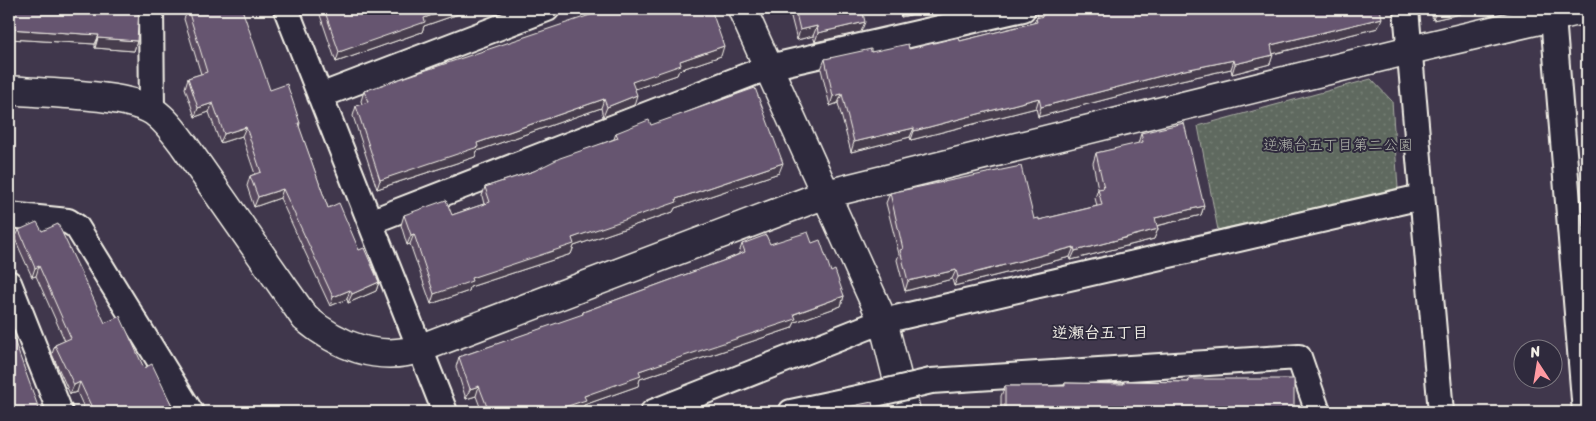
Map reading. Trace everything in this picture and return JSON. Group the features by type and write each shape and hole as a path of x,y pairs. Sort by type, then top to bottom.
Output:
{"street":[{"path":"151,9 152,111"},
{"path":"286,9 445,412"},
{"path":"320,96 547,9"},
{"path":"742,9 883,321 906,412"},
{"path":"370,222 768,67 1023,9"},
{"path":"1406,9 1441,412"},
{"path":"9,90 129,103 152,111 169,126 184,145 304,318 346,346 364,351 396,353 421,348 826,194 1410,50 1587,9"},
{"path":"1553,17 1585,412"},
{"path":"652,412 883,321 1422,197"},
{"path":"9,215 68,221 77,227 191,412"},
{"path":"9,284 60,412"},
{"path":"791,412 932,381 1299,357 1318,412"}],"green space":[{"name":"逆瀬台五丁目第二公園","path":"1371,79 1392,101 1398,188 1218,230 1198,126"}],"building":[{"path":"9,9 139,9 137,41 98,38 99,35 9,29"},
{"path":"242,9 270,90 287,84 300,123 298,123 328,208 339,203 359,250 364,248 379,282 352,294 350,290 333,297 283,189 258,197 250,176 261,172 246,127 224,134 213,103 198,108 188,78 207,72 188,10"},
{"path":"324,9 449,9 424,18 425,22 339,52"},
{"path":"608,9 711,9 724,46 680,61 681,65 632,82 637,95 607,107 604,99 477,143 478,147 380,180 356,106 368,102 364,91"},
{"path":"795,9 862,9 865,22 818,33 817,26 800,30"},
{"path":"1042,9 1064,9 1065,13 1083,9 1380,9 1382,18 1271,45 1273,55 1235,64 1234,60 1180,71 1041,107 1039,98 914,131 914,128 854,142 842,94 833,96 825,59 871,49 871,52 908,44 909,49 959,37 960,41 1037,22 1036,18 1043,16"},
{"path":"755,88 783,163 676,199 677,202 572,238 574,244 471,278 472,281 434,294 414,234 411,235 404,215 446,200 452,215 490,202 485,187 534,171 560,158 618,138 616,133 646,121 649,120 651,125"},
{"path":"1184,123 1204,206 1155,218 1158,229 1075,251 1074,247 958,277 956,270 908,281 900,250 903,249 890,193 1021,166 1034,219 1039,218 1039,220 1102,205 1098,189 1104,188 1096,153 1143,142 1141,133"},
{"path":"37,222 42,231 58,224 105,323 120,316 144,368 152,364 175,412 94,412 80,382 74,385 55,345 71,338 39,266 35,268 19,230"},
{"path":"808,232 812,243 820,240 831,272 835,270 844,296 794,314 796,319 639,371 641,376 584,396 586,400 550,412 489,412 479,386 470,389 459,357 583,314 583,312 728,259 745,252 742,244 766,235 770,244"},
{"path":"9,335 10,338 13,337 40,412 9,412"},
{"path":"1189,379 1294,379 1294,412 1005,412 1005,386 1065,386 1065,383 1124,384 1124,381 1189,382"},
{"path":"872,402 874,412 839,412 838,409"}],"district":[{"name":"逆瀬台五丁目","path":"1100,332"}]}
